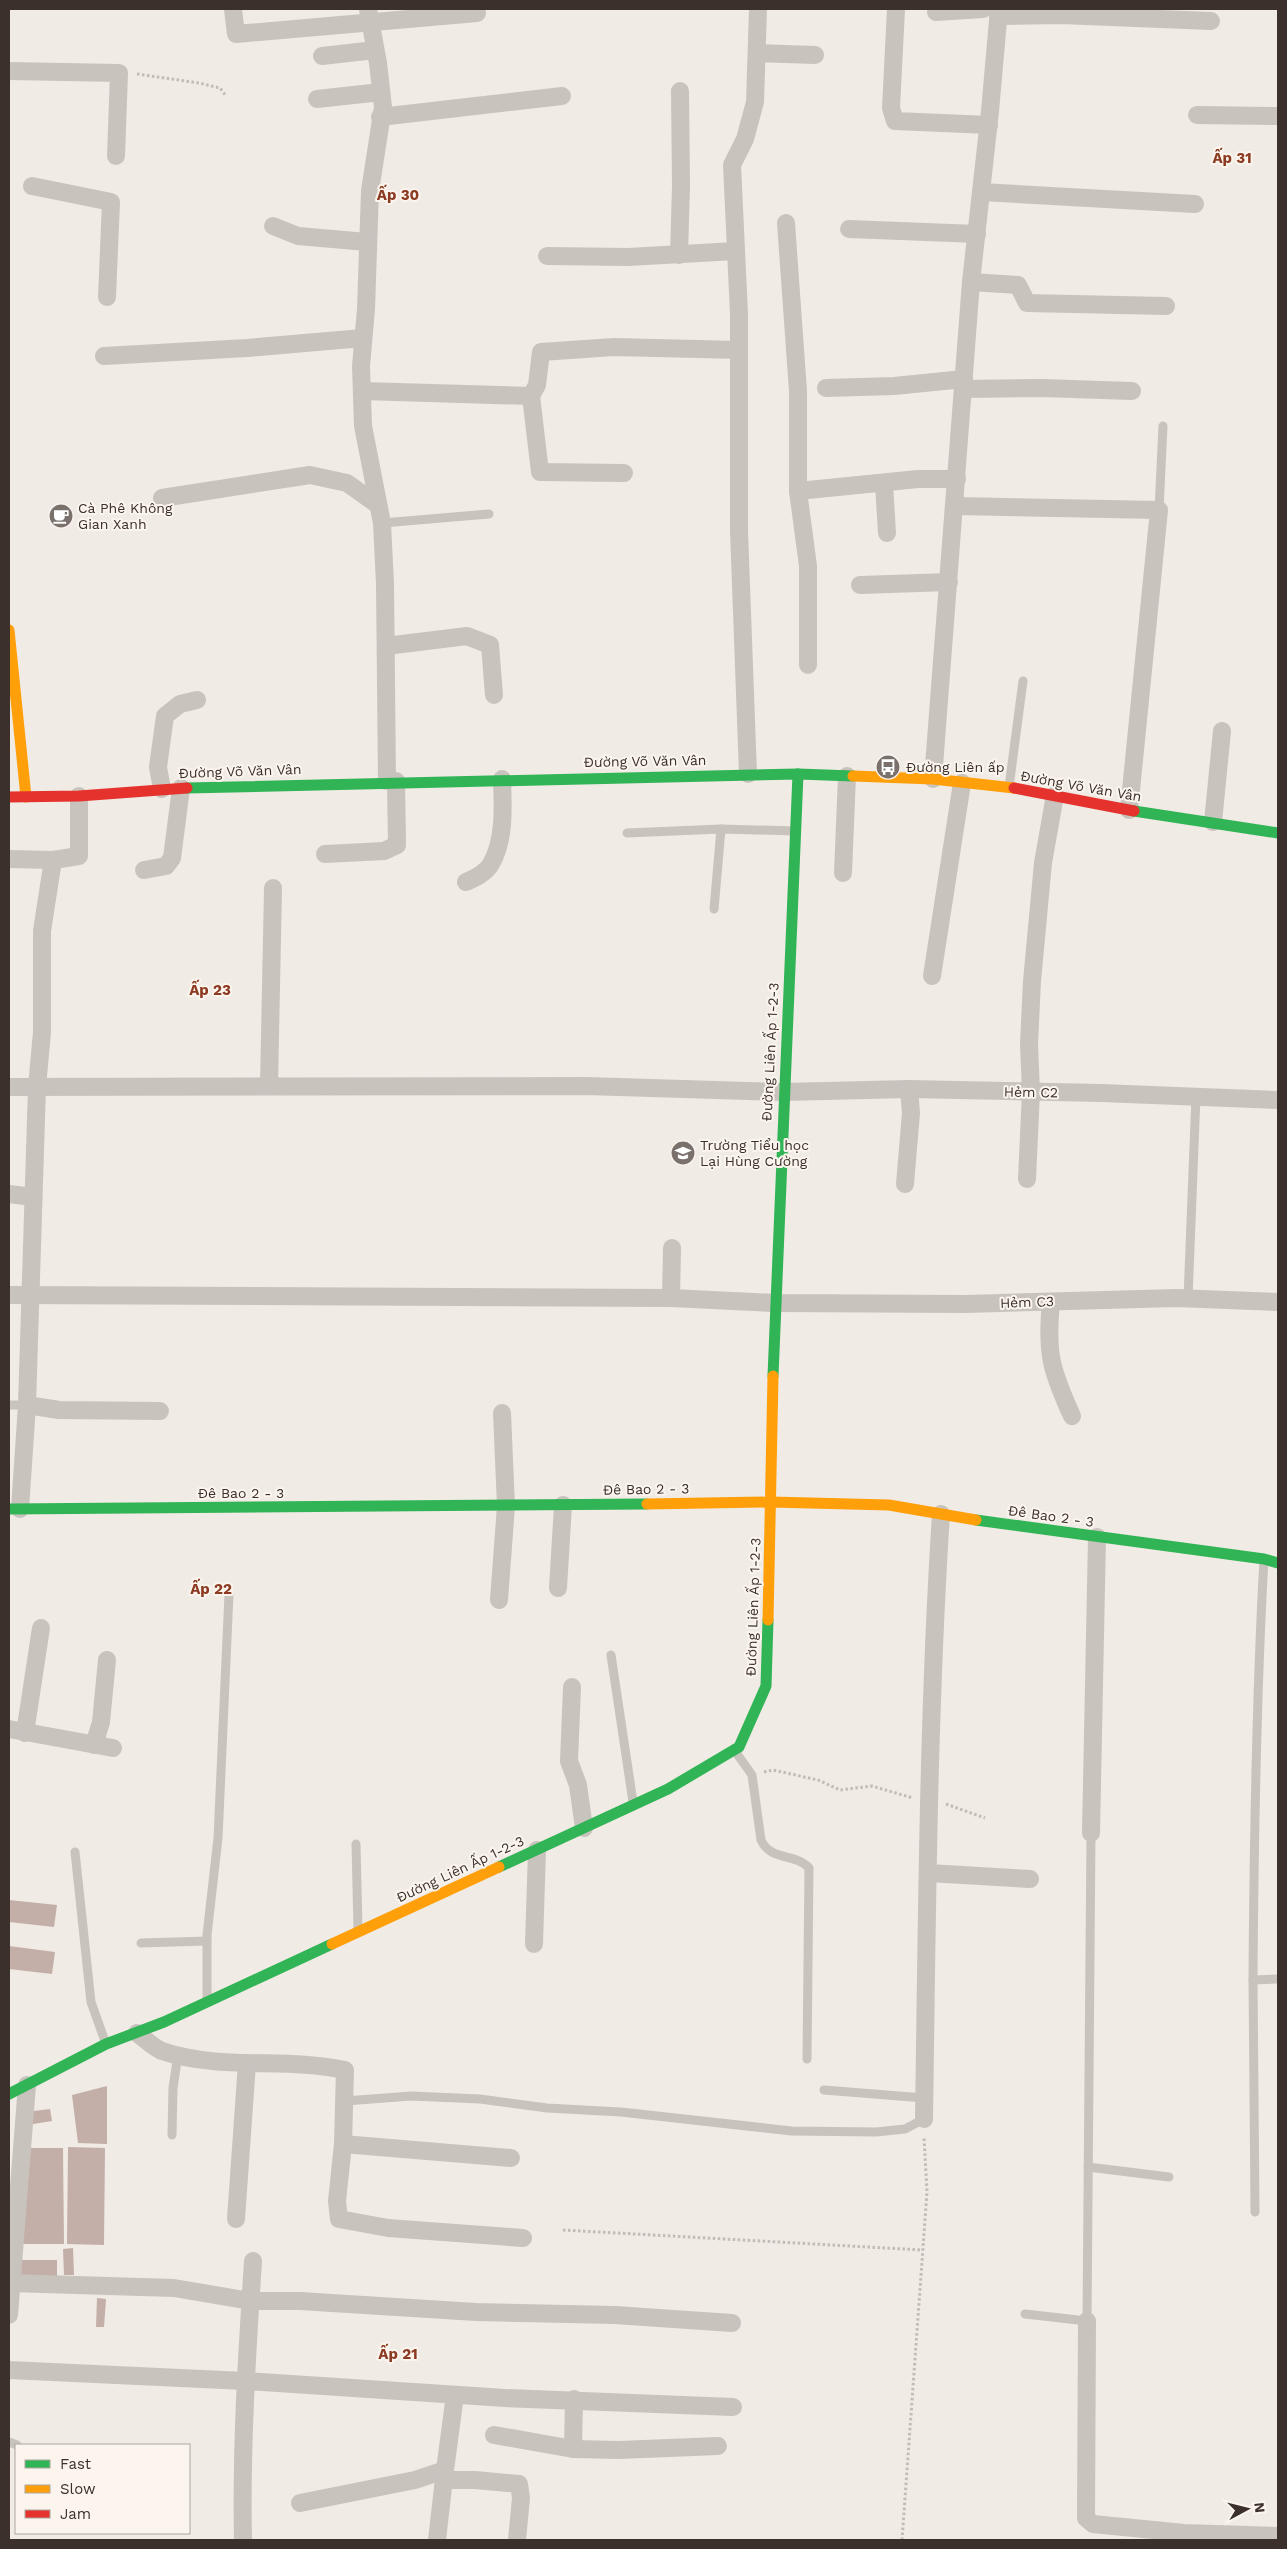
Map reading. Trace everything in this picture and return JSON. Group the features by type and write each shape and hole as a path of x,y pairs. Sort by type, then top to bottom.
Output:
{"street":[{"path":"233,9 236,34 369,15 476,13"},
{"path":"748,774 739,531 739,350 732,165 745,139 755,102 758,9"},
{"path":"896,9 891,108 895,122 989,125"},
{"path":"933,779 971,282 989,125 993,11"},
{"path":"936,12 993,11 1211,21"},
{"path":"325,854 384,851 397,845 391,781 382,523 364,426 362,391 371,183 383,107 369,15"},
{"path":"322,56 375,50"},
{"path":"758,53 815,55"},
{"path":"9,71 119,73 116,156"},
{"path":"679,255 681,186 680,91"},
{"path":"317,99 381,92"},
{"path":"380,118 562,96"},
{"path":"1197,115 1278,116"},
{"path":"32,186 111,202 107,297"},
{"path":"981,192 1195,204"},
{"path":"786,223 798,391 798,491 808,566 808,665"},
{"path":"274,226 298,236 367,242"},
{"path":"849,229 977,234"},
{"path":"547,256 628,257 736,251"},
{"path":"971,282 1018,285 1027,303 1166,306"},
{"path":"104,356 247,348 364,338"},
{"path":"624,473 540,472 531,396 537,385 541,352 614,347 739,350"},
{"path":"826,388 964,384 1132,392"},
{"path":"362,391 531,396"},
{"path":"162,498 310,475 347,483 378,505"},
{"path":"798,491 884,484 918,479 957,479"},
{"path":"884,484 888,532"},
{"path":"955,506 1159,510 1128,810"},
{"path":"860,585 949,582"},
{"path":"9,630 26,797"},
{"path":"386,646 467,636 490,645 494,695"},
{"path":"162,789 158,767 166,716 180,704 197,700"},
{"path":"1213,822 1222,731"},
{"name":"Đường Võ Văn Vân","path":"9,797 79,796 180,788 391,781 798,774 933,779 1009,788 1128,810 1278,832"},
{"name":"Đường Liên Ấp 1-2-3","path":"9,2094 106,2044 137,2033 206,2002 668,1790 735,1750 766,1686 775,1303 798,774"},
{"path":"843,873 847,776"},
{"path":"466,882 479,877 491,865 503,822 502,779"},
{"path":"932,976 962,783"},
{"path":"144,870 166,866 172,858 180,788"},
{"path":"1027,1179 1031,1092 1029,1044 1032,981 1043,863 1055,795"},
{"path":"9,859 53,860 79,856 79,796"},
{"path":"14,1509 27,1405 37,1087 42,1032 42,931 53,860"},
{"path":"269,1086 273,888"},
{"name":"Hẻm C2","path":"9,1087 586,1086 783,1092 909,1089 1196,1096 1278,1100"},
{"path":"905,1184 911,1112 909,1089"},
{"path":"9,1194 33,1197"},
{"path":"672,1248 672,1298"},
{"name":"Hẻm C3","path":"9,1295 672,1298 775,1303 965,1304 1188,1298 1278,1302"},
{"path":"1051,1302 1048,1330 1051,1364 1072,1416"},
{"path":"27,1405 58,1410 160,1411"},
{"path":"499,1600 506,1506 502,1413"},
{"name":"Đê Bao 2 - 3","path":"14,1509 506,1506 771,1502 889,1505 1096,1537 1264,1559 1278,1563"},
{"path":"558,1588 563,1505"},
{"path":"924,2119 935,1606 941,1514"},
{"path":"1091,1833 1096,1537"},
{"path":"41,1628 17,1731 113,1748"},
{"path":"94,1745 101,1722 107,1660"},
{"path":"572,1687 569,1761 578,1785 584,1828"},
{"path":"534,1944 537,1850"},
{"path":"928,1873 1030,1879"},
{"path":"137,2033 161,2050 222,2063 317,2064 345,2070 344,2144 337,2201 339,2218 388,2228 523,2238"},
{"path":"236,2219 246,2063"},
{"path":"9,2315 12,2229 27,2086"},
{"path":"344,2144 511,2158"},
{"path":"243,2540 241,2481 253,2261"},
{"path":"10,2283 174,2288 250,2302 300,2301 476,2312 615,2315 732,2323"},
{"path":"1087,2320 1086,2518 1093,2524 1116,2533 1272,2537"},
{"path":"9,2370 245,2381 455,2395 733,2407"},
{"path":"437,2540 455,2395"},
{"path":"573,2449 574,2400"},
{"path":"494,2435 573,2449 619,2450 718,2446"},
{"path":"300,2503 444,2475 519,2484 521,2498 517,2540"}],"lane":[{"path":"1159,510 1163,426"},
{"path":"382,523 489,514"},
{"path":"1009,788 1023,681"},
{"path":"627,833 721,829 795,831"},
{"path":"714,909 721,829"},
{"path":"1188,1298 1196,1096"},
{"path":"9,1404 27,1405"},
{"path":"1255,2212 1256,2104 1253,1980 1257,1689 1264,1559"},
{"path":"206,2002 207,1941 218,1838 229,1594"},
{"path":"611,1655 634,1805"},
{"path":"735,1750 752,1775 761,1840 765,1848 771,1853 805,1863 809,1868 807,2059"},
{"path":"1025,2314 1087,2320 1091,1833"},
{"path":"356,1844 358,1932"},
{"path":"75,1852 91,2002 106,2044"},
{"path":"142,1943 207,1941"},
{"path":"1253,1980 1278,1979"},
{"path":"172,2135 173,2088 178,2054"},
{"path":"824,2090 924,2098"},
{"path":"345,2101 411,2096 480,2099 547,2108 621,2112 792,2131 876,2132 905,2129 924,2119"},
{"path":"1088,2168 1169,2177"}],"path":[{"path":"119,73 199,83 220,88 226,96"},
{"path":"752,1775 773,1770 818,1780 840,1790 872,1786 930,1803 944,1804 985,1818"},
{"path":"902,2540 927,2192 924,2119"},
{"path":"563,2230 922,2250"}],"building":[{"path":"9,1900 57,1905 54,1927 9,1922"},
{"path":"9,1946 55,1952 52,1974 9,1969"},
{"path":"107,2086 107,2144 78,2143 72,2095"},
{"path":"50,2109 52,2121 27,2125 25,2112"},
{"path":"68,2147 105,2148 104,2245 67,2244"},
{"path":"23,2148 63,2148 64,2244 21,2244"},
{"path":"73,2248 74,2275 64,2275 63,2249"},
{"path":"16,2260 57,2260 57,2276 16,2276"},
{"path":"97,2298 106,2299 104,2327 96,2327"}],"traffic: fast":[{"path":"187,788 798,774 853,776"},
{"path":"773,1376 798,774"},
{"path":"1134,811 1278,833"},
{"path":"9,1509 647,1504"},
{"path":"976,1520 1264,1559 1278,1563"},
{"path":"499,1867 668,1789 739,1747 766,1686 768,1620"},
{"path":"9,2094 106,2044 164,2022 332,1944"}],"traffic: slow":[{"path":"9,630 26,797"},
{"path":"853,776 933,779 1014,788"},
{"path":"768,1620 773,1376"},
{"path":"647,1504 771,1502 889,1505 976,1520"},
{"path":"332,1944 499,1867"}],"traffic: jam":[{"path":"9,797 79,796 187,788"},
{"path":"1014,788 1134,811"}],"place":[{"name":"Cà Phê Không Gian Xanh","path":"61,516"},
{"name":"Đường Liên ấp","path":"888,767"},
{"name":"Trường Tiểu học Lại Hùng Cường","path":"683,1153"}],"district":[{"name":"Ấp 31","path":"1232,158"},
{"name":"Ấp 30","path":"398,195"},
{"name":"Ấp 23","path":"210,990"},
{"name":"Ấp 22","path":"211,1589"},
{"name":"Ấp 21","path":"398,2354"}]}
